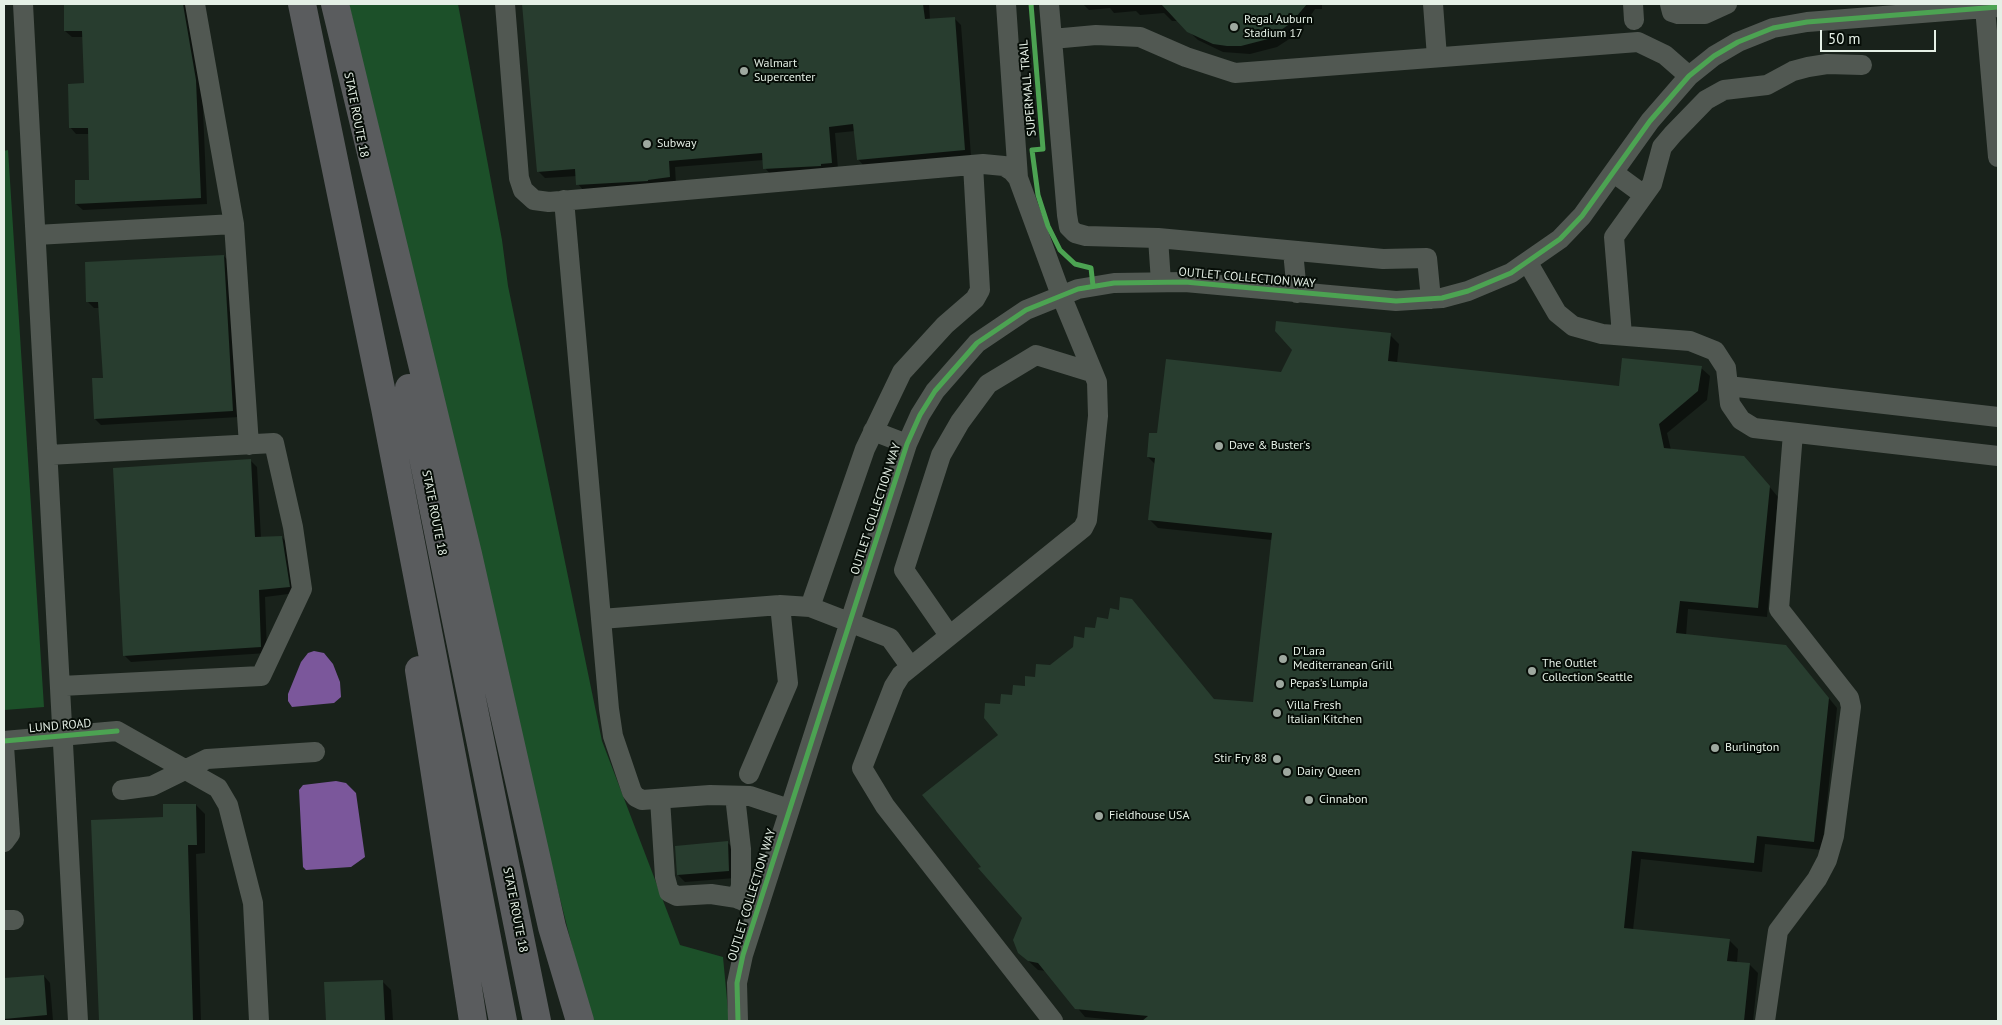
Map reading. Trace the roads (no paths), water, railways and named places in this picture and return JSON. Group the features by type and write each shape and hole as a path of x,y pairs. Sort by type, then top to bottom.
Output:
{"highway":[{"path":"302,4 385,408 503,1021"},
{"path":"335,4 468,554 544,892 580,1021"},
{"name":"STATE ROUTE 18","path":"335,4 410,392 537,1021"},
{"path":"385,408 423,702 474,1021"}],"street":[{"path":"23,4 78,1021"},
{"path":"195,4 234,224 249,445"},
{"path":"505,4 520,183 523,190 534,200 564,200 973,165 1004,166 1018,178"},
{"path":"1006,4 1018,178 1061,295 1091,372 1097,382 1099,393 1086,524 910,666 894,686 862,768 885,806 1053,1021"},
{"path":"1049,4 1069,227 1082,236 1158,238 1383,259 1427,258 1431,299"},
{"path":"1432,4 1437,58"},
{"path":"1670,4 1672,12 1678,14 1705,14 1727,4"},
{"name":"OUTLET COLLECTION WAY","path":"738,1021 737,983 742,955 908,444 920,414 935,391 977,342 1026,310 1078,289 1114,283 1161,282 1396,301 1431,299 1453,295 1490,283 1528,263 1571,229 1650,122 1689,76 1714,56 1738,42 1773,28 1906,8 1992,8"},
{"path":"1992,8 1998,158"},
{"path":"1052,39 1096,35 1140,37 1186,57 1235,73 1638,42 1665,55 1689,76"},
{"path":"1622,335 1614,237 1652,184 1662,147 1710,96 1724,90 1767,84 1808,66 1827,64 1862,65"},
{"path":"810,607 873,430 902,372 945,325 975,299 980,290 973,165"},
{"path":"1614,172 1644,195"},
{"path":"564,200 613,736 636,797 642,800 750,796 790,809"},
{"path":"36,235 234,224"},
{"path":"1158,238 1161,282"},
{"path":"1293,251 1297,293"},
{"path":"1528,263 1557,313 1567,322 1591,332 1690,341 1715,351 1722,360 1730,404 1744,423 1764,430 1998,456"},
{"path":"948,635 904,570 941,455 960,422 988,384 1036,355 1091,372"},
{"path":"1728,386 1998,417"},
{"path":"873,430 908,444"},
{"path":"1765,1021 1768,983 1778,931 1817,878 1827,860 1834,836 1851,704 1849,698 1779,609 1793,433"},
{"path":"48,454 274,443 293,526 302,589 261,676 61,686"},
{"path":"602,619 780,604 810,607 890,638 910,666"},
{"path":"749,774 788,683 780,604"},
{"name":"LUND ROAD","path":"4,741 117,731 186,770"},
{"path":"4,746 10,834 4,842"},
{"path":"122,790 152,786 207,759 315,752"},
{"path":"186,770 218,788 228,805 252,903 258,1021"},
{"path":"735,796 741,849 741,886 738,899"},
{"path":"660,799 666,878 669,892 677,896 711,894 738,899 758,908"}],"place":[{"name":"Regal Auburn Stadium 17","path":"1234,27"},
{"name":"Walmart Supercenter","path":"744,71"},
{"name":"Subway","path":"647,144"},
{"name":"Dave & Buster's","path":"1219,446"},
{"name":"D'Lara Mediterranean Grill","path":"1283,659"},
{"name":"The Outlet Collection Seattle","path":"1532,671"},
{"name":"Pepas's Lumpia","path":"1280,684"},
{"name":"Villa Fresh Italian Kitchen","path":"1277,713"},
{"name":"Burlington","path":"1715,748"},
{"name":"Stir Fry 88","path":"1277,759"},
{"name":"Dairy Queen","path":"1287,772"},
{"name":"Cinnabon","path":"1309,800"},
{"name":"Fieldhouse USA","path":"1099,816"}]}
